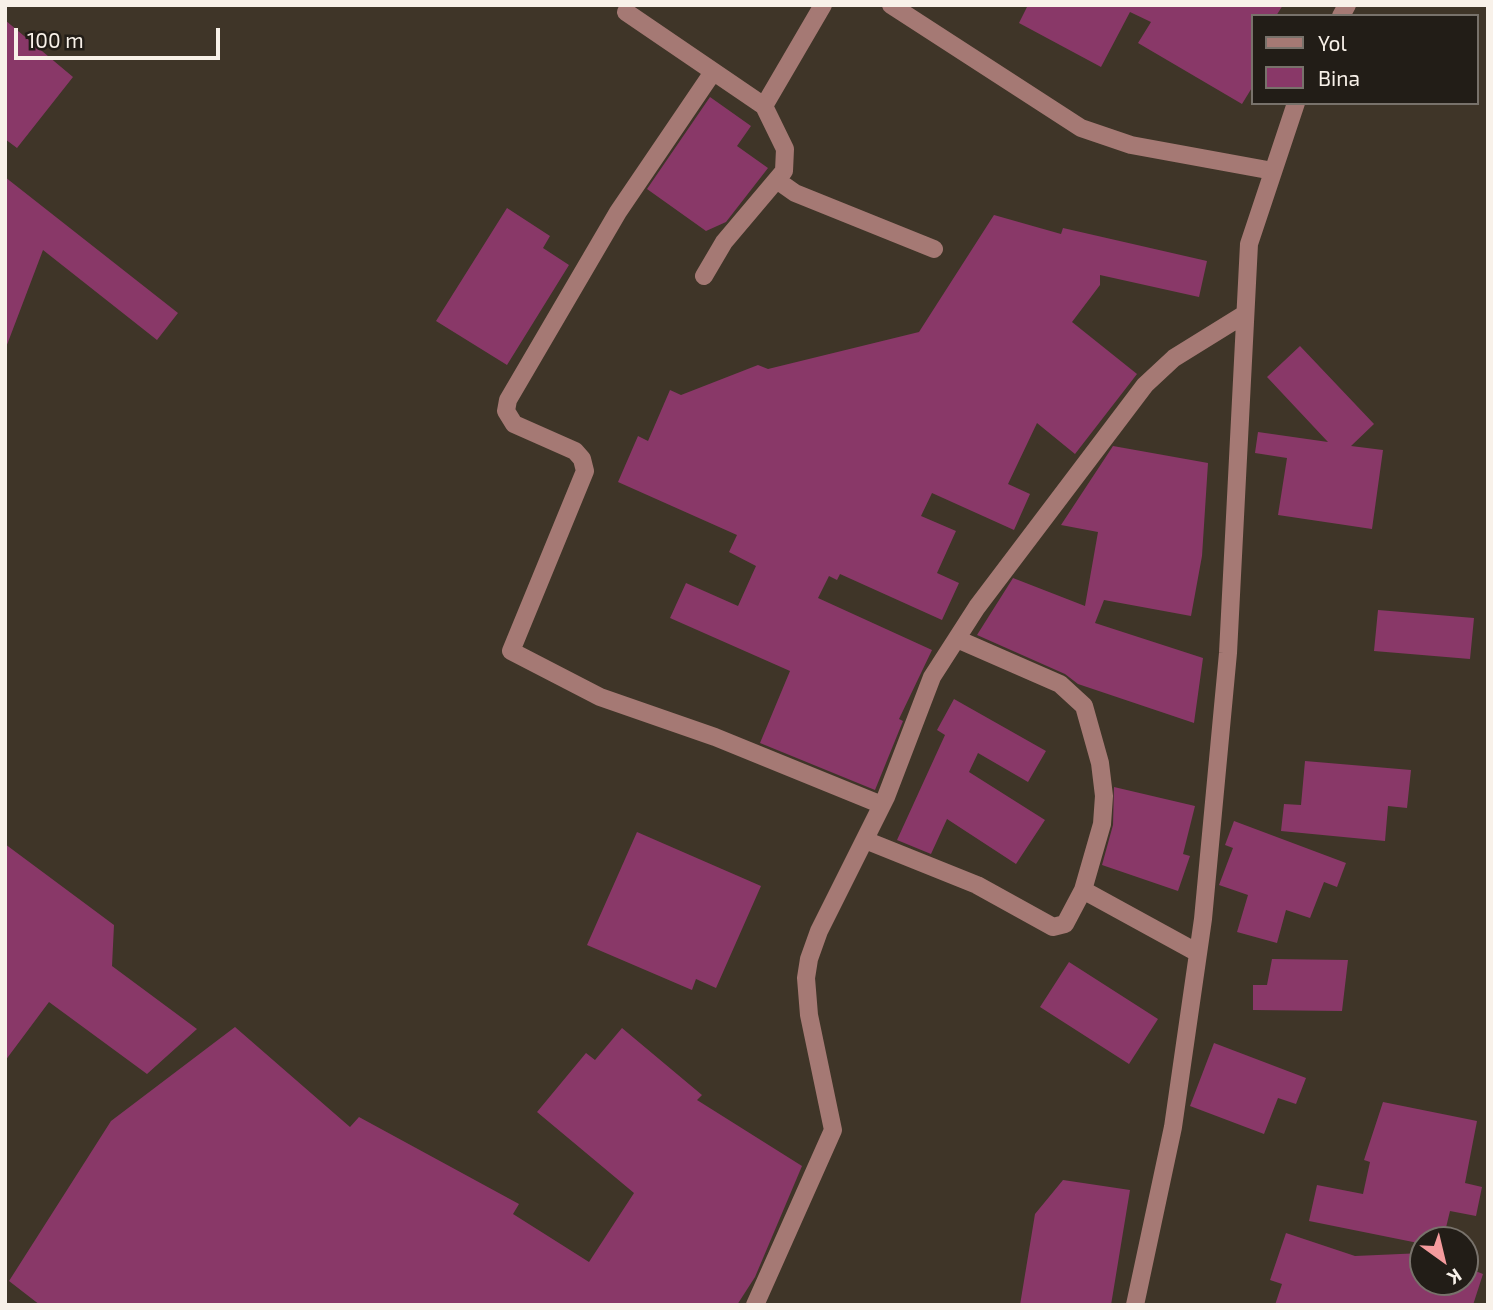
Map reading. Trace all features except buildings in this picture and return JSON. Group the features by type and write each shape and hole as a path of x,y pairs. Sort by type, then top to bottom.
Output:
{"street":[{"path":"764,107 823,5"},
{"path":"891,5 1081,128 1131,145 1273,171"},
{"path":"626,12 764,107 785,149 784,172 724,242 704,276"},
{"path":"713,72 618,212 508,400 506,411 514,425 575,451 582,459 584,471 512,651 600,697 715,737 882,805"},
{"path":"1135,1305 1173,1127 1198,953 1228,653 1249,244 1295,105"},
{"path":"778,181 795,193 934,249"},
{"path":"755,1305 833,1130 809,1015 806,978 818,931 882,805 932,677 1069,482 1145,385 1174,358 1245,314"},
{"path":"865,840 977,885 1053,927 1065,924 1083,890 1102,824 1104,796 1100,763 1084,706 1060,684 957,639"},
{"path":"1083,890 1198,953"}]}
